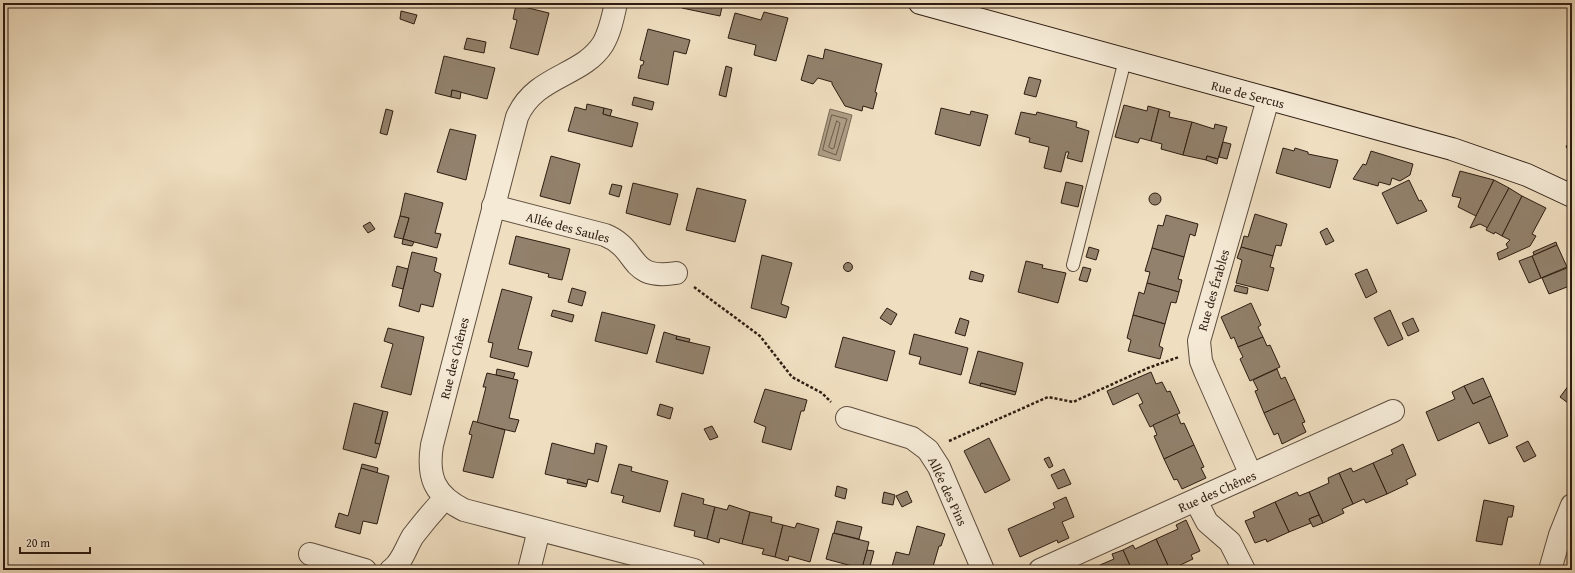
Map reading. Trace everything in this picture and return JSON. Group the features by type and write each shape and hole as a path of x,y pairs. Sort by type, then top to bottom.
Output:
{"street":[{"name":"Rue des Chênes","path":"616,3 607,36 597,52 587,60 538,89 525,101 521,108 493,206 429,465 433,482 445,498 455,505 476,514 694,570"},
{"name":"Rue de Sercus","path":"920,3 1475,156 1527,175 1572,196"},
{"name":"Rue des Érables","path":"1251,475 1210,385 1201,361 1199,350 1202,329 1239,205 1268,99"},
{"name":"Allée des Saules","path":"493,206 605,235 619,242 634,263 644,271 656,275 676,273"},
{"name":"Rue des Chênes","path":"1040,570 1393,411"},
{"name":"Allée des Pins","path":"847,418 912,438 928,450 938,467 983,570"},
{"path":"391,570 398,564 408,544 420,526 445,498"},
{"path":"1196,501 1207,522 1230,542 1244,570"},
{"path":"1550,570 1560,535 1572,505"},
{"path":"529,570 539,530"},
{"path":"310,554 365,570"}],"lane":[{"path":"1073,265 1125,60"}],"path":[{"path":"676,273 760,336 768,344 792,377 822,393 847,418"},
{"path":"928,450 1048,397 1073,402 1148,368 1199,350"}],"water":[{"path":"830,109 852,115 840,161 818,155"}],"building":[{"path":"683,3 723,3 720,16 682,8"},
{"path":"516,5 549,13 538,55 510,48 517,20 513,19"},
{"path":"401,11 417,15 414,24 400,19"},
{"path":"764,12 788,18 776,61 754,55 756,45 728,38 735,13 761,20"},
{"path":"648,29 690,40 686,54 674,51 668,85 638,78 641,65 643,65 644,61 640,60"},
{"path":"467,38 486,42 484,53 464,49"},
{"path":"825,49 882,64 875,92 877,93 873,109 863,106 862,111 845,106 832,82 818,78 813,84 801,80 808,55 823,59"},
{"path":"444,56 495,68 487,99 452,90 451,97 435,93"},
{"path":"726,66 732,68 726,97 719,95"},
{"path":"1029,77 1041,80 1036,97 1024,94"},
{"path":"452,90 461,92 460,99 451,97"},
{"path":"634,97 654,102 652,110 632,105"},
{"path":"587,104 604,108 603,114 638,123 632,147 568,131 575,107 586,110"},
{"path":"1124,105 1147,111 1148,106 1159,109 1151,141 1140,138 1138,143 1115,137"},
{"path":"604,108 612,110 610,116 603,114"},
{"path":"941,108 970,115 971,111 988,115 980,146 935,134"},
{"path":"386,109 393,111 387,135 380,133"},
{"path":"1159,109 1170,112 1169,117 1192,122 1183,155 1161,149 1162,144 1151,141"},
{"path":"1021,112 1036,115 1037,112 1077,122 1076,127 1089,131 1082,162 1067,158 1069,152 1066,152 1061,172 1044,168 1049,147 1029,142 1030,138 1015,134"},
{"path":"1192,122 1214,129 1215,124 1227,127 1218,159 1207,156 1206,160 1183,155"},
{"path":"450,129 476,135 466,180 437,172"},
{"path":"1223,142 1231,144 1227,159 1219,157"},
{"path":"1572,143 1572,159 1566,146"},
{"path":"1283,148 1294,151 1295,148 1308,152 1308,154 1338,160 1330,188 1276,173"},
{"path":"1371,151 1413,164 1410,175 1400,181 1392,178 1390,185 1379,182 1378,186 1353,179 1363,164 1366,165"},
{"path":"551,156 580,164 570,204 540,196"},
{"path":"1207,156 1218,159 1217,164 1206,160"},
{"path":"1460,171 1494,180 1476,216 1458,207 1461,198 1452,196"},
{"path":"1409,180 1419,201 1421,200 1427,211 1397,224 1382,193"},
{"path":"1494,180 1509,188 1488,228 1480,224 1470,228"},
{"path":"1066,182 1083,186 1078,207 1061,203"},
{"path":"633,183 678,194 670,225 626,213"},
{"path":"612,184 622,186 619,197 609,194"},
{"path":"697,188 746,200 735,242 686,230"},
{"path":"1509,188 1522,196 1502,236 1495,232 1494,234 1486,230"},
{"path":"405,193 443,203 435,233 441,234 437,248 403,239 409,218 400,216"},
{"path":"1155,193 1159,195 1161,199 1159,203 1155,205 1151,203 1149,199 1151,195"},
{"path":"1522,196 1546,208 1532,234 1536,236 1530,246 1499,260 1497,253 1508,248 1506,244 1510,240 1502,236"},
{"path":"1255,214 1287,224 1281,246 1276,245 1273,256 1241,247 1244,236 1248,237"},
{"path":"1166,215 1198,224 1195,236 1190,234 1184,257 1152,248 1158,225 1163,226"},
{"path":"400,216 409,218 403,239 394,237"},
{"path":"370,222 375,229 368,233 363,226"},
{"path":"1327,228 1334,241 1326,245 1320,232"},
{"path":"516,236 570,249 562,280 548,277 549,274 509,264"},
{"path":"403,239 414,242 412,246 402,244"},
{"path":"1556,242 1557,245 1534,255 1533,252"},
{"path":"1557,245 1567,267 1541,278 1532,256"},
{"path":"1089,247 1099,250 1096,260 1086,257"},
{"path":"1241,247 1273,256 1270,267 1274,268 1268,291 1236,283 1242,260 1237,258"},
{"path":"1152,248 1184,257 1178,279 1182,280 1179,292 1147,283 1150,272 1145,271"},
{"path":"412,252 437,258 434,271 441,274 433,307 421,304 419,312 399,306"},
{"path":"762,255 792,263 781,304 789,307 786,318 751,308"},
{"path":"1532,256 1541,278 1529,283 1519,261"},
{"path":"1026,261 1043,265 1042,268 1066,273 1058,303 1018,292"},
{"path":"846,263 850,263 852,267 850,271 846,271 844,269 844,265"},
{"path":"397,266 408,269 403,289 392,286"},
{"path":"1572,266 1572,285 1549,294 1542,278"},
{"path":"1083,267 1091,269 1087,282 1079,280"},
{"path":"1367,269 1377,292 1366,298 1355,274"},
{"path":"971,271 984,275 982,282 969,279"},
{"path":"1147,283 1179,292 1176,303 1171,302 1165,324 1133,315 1139,292 1144,294"},
{"path":"1236,285 1248,288 1247,294 1234,291"},
{"path":"572,288 586,292 582,306 568,302"},
{"path":"502,289 532,297 518,349 532,352 528,367 490,357 493,343 488,342"},
{"path":"1251,303 1261,325 1258,327 1263,337 1238,347 1234,337 1231,339 1221,317"},
{"path":"887,308 897,314 891,325 880,318"},
{"path":"553,310 574,315 572,322 551,316"},
{"path":"1390,310 1403,339 1388,346 1374,318"},
{"path":"602,312 655,325 647,354 595,341"},
{"path":"1133,315 1165,324 1159,346 1163,348 1160,359 1128,351 1131,340 1127,338"},
{"path":"960,318 969,321 965,336 955,333"},
{"path":"1413,318 1419,331 1408,336 1402,323"},
{"path":"388,328 424,337 411,395 381,387 393,344 384,341"},
{"path":"664,332 677,336 676,339 710,347 703,374 656,362"},
{"path":"914,334 968,348 961,375 919,364 921,357 909,354"},
{"path":"677,336 690,339 689,342 676,339"},
{"path":"843,337 895,351 887,381 835,367"},
{"path":"1263,337 1267,346 1270,345 1280,367 1250,381 1240,359 1243,357 1238,347"},
{"path":"978,351 1023,363 1016,392 981,383 980,386 969,383"},
{"path":"497,369 515,373 513,379 496,375"},
{"path":"1277,369 1281,379 1285,377 1295,399 1264,413 1255,391 1258,390 1253,380"},
{"path":"1151,372 1156,384 1162,382 1167,392 1170,391 1180,413 1150,427 1139,405 1143,403 1138,393 1113,405 1107,391"},
{"path":"487,373 518,380 509,418 519,420 515,432 477,423 486,387 483,387"},
{"path":"1483,378 1491,396 1473,404 1464,386"},
{"path":"1572,381 1572,406 1560,397"},
{"path":"981,383 1016,392 1015,395 980,386"},
{"path":"1464,386 1473,404 1491,396 1508,436 1489,444 1479,422 1438,441 1426,412 1455,399 1452,392"},
{"path":"765,389 807,400 804,411 801,411 791,450 762,442 766,427 754,422"},
{"path":"1295,399 1305,422 1302,423 1306,432 1282,444 1278,433 1274,435 1264,413"},
{"path":"354,403 383,411 375,443 380,444 376,458 343,449"},
{"path":"660,404 673,408 670,419 657,415"},
{"path":"383,411 388,412 380,444 375,443"},
{"path":"1177,414 1181,424 1184,423 1194,445 1164,459 1154,436 1157,435 1153,425"},
{"path":"473,421 505,430 493,478 463,471 472,435 469,434"},
{"path":"712,426 718,437 710,440 704,429"},
{"path":"989,438 1010,480 985,493 964,451"},
{"path":"1528,441 1536,456 1524,462 1516,447"},
{"path":"552,443 594,454 596,443 607,446 598,482 588,479 587,484 545,474"},
{"path":"1403,444 1416,475 1406,480 1408,484 1387,494 1373,463 1393,454 1391,450"},
{"path":"1194,445 1204,467 1201,468 1206,478 1182,489 1177,479 1174,480 1164,459"},
{"path":"1049,457 1053,466 1049,468 1044,459"},
{"path":"1373,463 1387,494 1366,503 1364,499 1353,504 1339,473 1351,468 1353,472"},
{"path":"362,464 378,468 377,473 361,468"},
{"path":"619,464 632,467 631,471 668,481 660,512 622,502 624,496 611,493"},
{"path":"361,468 389,476 377,524 363,521 360,534 335,527 339,513 348,516"},
{"path":"1064,469 1071,484 1058,489 1051,475"},
{"path":"1339,473 1353,504 1342,509 1344,513 1323,523 1309,492 1329,483 1328,478"},
{"path":"568,479 587,484 586,487 567,483"},
{"path":"837,486 847,489 845,499 835,496"},
{"path":"907,491 912,502 902,507 896,496"},
{"path":"884,492 895,495 893,505 882,503"},
{"path":"1297,492 1299,496 1309,492 1319,515 1309,519 1311,523 1289,532 1275,502"},
{"path":"682,493 704,499 703,504 715,507 707,539 694,536 695,531 674,526"},
{"path":"1066,497 1074,517 1062,522 1069,538 1058,543 1057,540 1020,557 1008,529 1055,508 1053,503"},
{"path":"1484,500 1514,506 1512,517 1508,517 1502,545 1476,541"},
{"path":"1275,502 1289,532 1267,542 1266,539 1255,543 1245,521 1255,517 1253,512"},
{"path":"729,505 750,512 742,544 720,538 719,543 707,539 715,507 727,510"},
{"path":"750,512 772,517 771,522 783,525 775,557 762,554 764,549 742,544"},
{"path":"1319,515 1323,523 1313,527 1309,519"},
{"path":"1186,520 1200,551 1191,555 1193,559 1170,570 1156,539 1178,529 1176,525"},
{"path":"837,521 862,527 859,539 834,533"},
{"path":"797,523 819,529 810,562 789,556 788,561 775,557 783,525 795,528"},
{"path":"917,526 945,534 941,546 939,546 932,570 891,570 896,552 909,555"},
{"path":"833,533 869,542 862,570 851,569 852,566 826,559"},
{"path":"1156,539 1170,570 1132,570 1123,550 1133,545 1135,549"},
{"path":"867,550 874,551 869,570 862,568"},
{"path":"1123,550 1132,570 1093,570 1093,568 1114,559 1112,554"}]}
